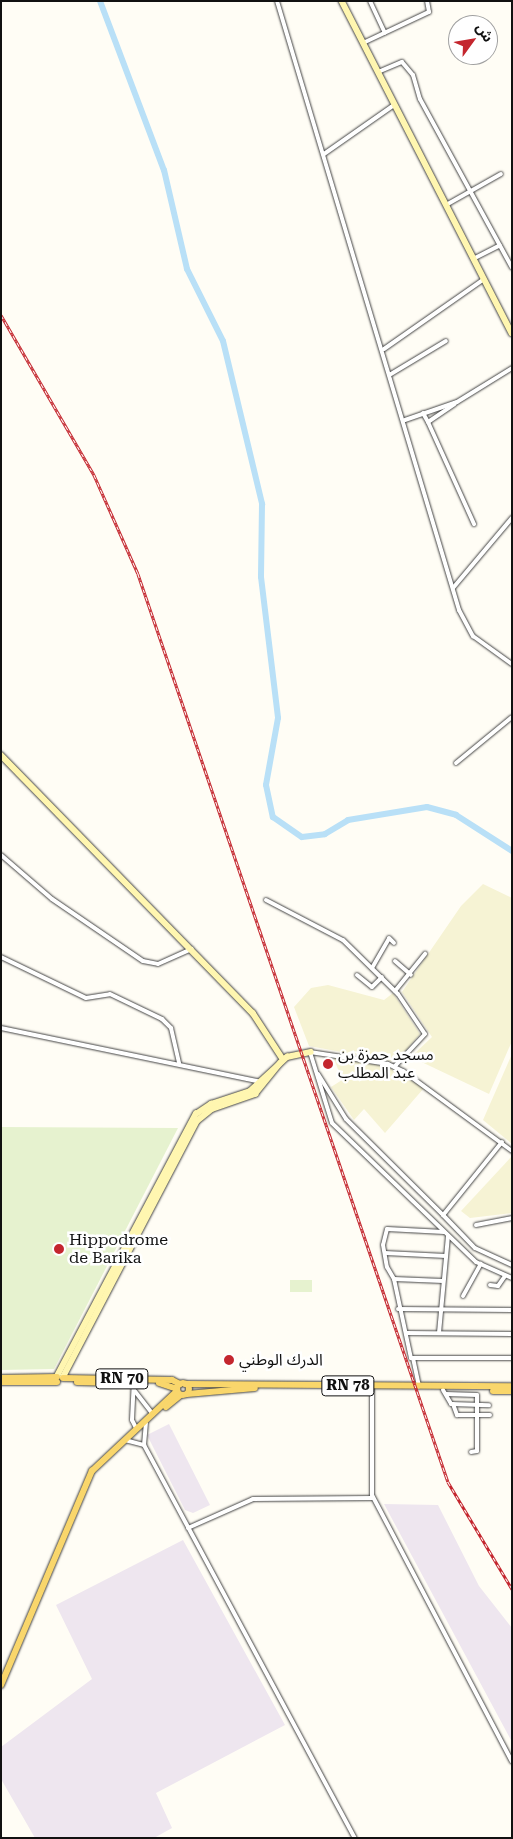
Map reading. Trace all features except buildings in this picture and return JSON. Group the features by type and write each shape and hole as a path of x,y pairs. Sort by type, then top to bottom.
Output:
{"main road":[{"name":"RN 70","path":"1,1378 155,1383"},
{"name":"RN 70","path":"1,1382 60,1379"},
{"name":"RN 70","path":"134,1381 181,1390"},
{"name":"RN 78","path":"155,1383 181,1390 512,1386"},
{"name":"RN 78","path":"181,1390 257,1388 444,1392 512,1391"},
{"path":"1,1685 72,1512 92,1471 121,1440 151,1417 181,1390"}],"street":[{"path":"277,1 384,349 453,588 473,636 512,664"},
{"path":"370,1 385,33"},
{"path":"363,44 429,12 427,1"},
{"path":"345,2 363,44 512,333"},
{"path":"378,72 402,62 413,75 420,99 512,268"},
{"path":"324,154 394,105"},
{"path":"446,205 501,174"},
{"path":"474,259 500,246"},
{"path":"384,349 484,279"},
{"path":"391,374 446,341"},
{"path":"428,422 512,368"},
{"path":"405,420 435,407 457,402"},
{"path":"435,407 438,415"},
{"path":"423,413 474,524"},
{"path":"453,588 512,518"},
{"path":"456,763 512,717"},
{"path":"1,755 253,1013 282,1060"},
{"path":"1,855 52,899 143,961 158,964 192,949"},
{"path":"266,900 343,940 395,991 425,1034 394,1067"},
{"path":"372,968 389,938 394,943"},
{"path":"395,991 411,975 425,954"},
{"path":"1,957 86,998 110,994 162,1019 171,1028 179,1063"},
{"path":"395,961 411,975"},
{"path":"357,975 372,987 382,977"},
{"path":"1,1028 179,1063 263,1084"},
{"path":"310,1052 318,1073 346,1119 475,1248 512,1265"},
{"path":"60,1379 194,1117 206,1106 246,1094 263,1084 282,1060 310,1052 394,1067 512,1150"},
{"path":"318,1073 318,1087 332,1123 448,1236 481,1264 512,1278"},
{"path":"443,1215 502,1142"},
{"path":"476,1226 512,1218"},
{"path":"419,1386 398,1308 394,1279 385,1253 388,1229 444,1232"},
{"path":"439,1333 448,1236"},
{"path":"385,1253 446,1256"},
{"path":"463,1296 481,1264"},
{"path":"490,1285 498,1286 505,1276"},
{"path":"394,1279 443,1281"},
{"path":"398,1308 512,1310"},
{"path":"406,1333 512,1334"},
{"path":"413,1358 512,1358"},
{"path":"134,1381 132,1420 136,1428"},
{"path":"372,1389 373,1498 512,1762"},
{"path":"134,1390 151,1417 142,1431 144,1445 355,1838"},
{"path":"444,1392 453,1404 457,1415 490,1415"},
{"path":"444,1392 477,1395 477,1451 472,1452"},
{"path":"453,1404 489,1405"},
{"path":"121,1440 144,1445"},
{"path":"188,1528 253,1499 373,1498"}],"shaded area":[{"path":"483,884 512,898 512,1041 489,1094 411,1057 432,1037 402,992 461,906"},
{"path":"328,985 384,1000 393,993 420,1034 396,1062 309,1046 294,1007 311,988"},
{"path":"512,1054 512,1144 483,1120"},
{"path":"333,1056 388,1067 424,1088 385,1133 364,1109 354,1120 331,1087 342,1080"},
{"path":"512,1156 512,1213 470,1218 461,1211"},
{"path":"169,1424 210,1505 193,1513 185,1510 147,1435"},
{"path":"384,1504 438,1505 479,1586 512,1628 512,1742"},
{"path":"183,1540 285,1725 156,1793 172,1828 154,1838 35,1838 1,1779 1,1747 92,1679 56,1605"}],"green space":[{"name":"Hippodrome de Barika","path":"1,1127 178,1128 54,1369 1,1370"},
{"path":"290,1280 312,1280 312,1292 290,1292"}],"waterway":[{"path":"100,1 164,170 187,269 223,341 262,504 261,577 278,718 266,785 273,817 302,837 325,834 348,820 427,807 456,815 512,851"}],"railway":[{"path":"1,315 94,475 138,574 448,1482 512,1589"}],"place":[{"name":"مسجد حمزة بن عبد المطلب","path":"328,1064"},
{"name":"Hippodrome de Barika","path":"59,1249"},
{"name":"الدرك الوطني","path":"229,1360"}]}
